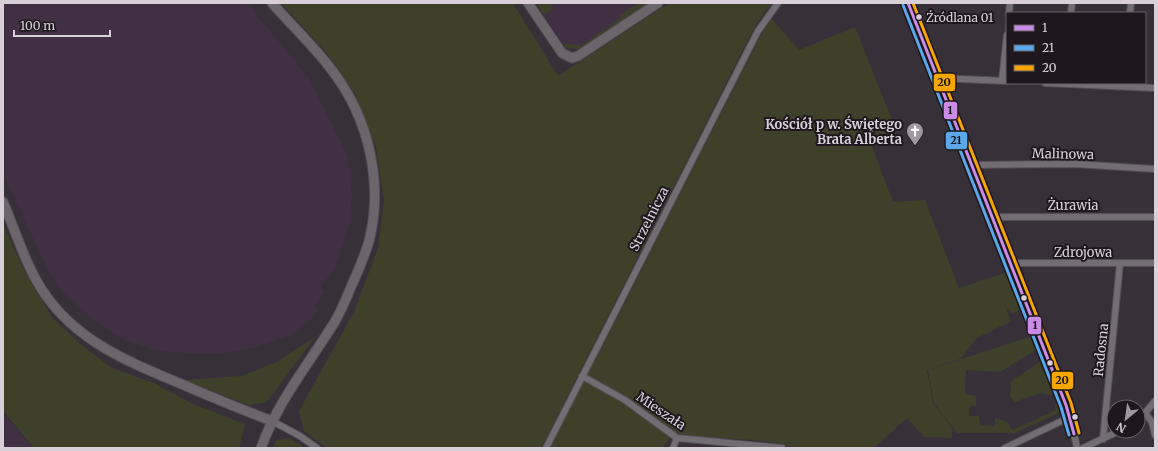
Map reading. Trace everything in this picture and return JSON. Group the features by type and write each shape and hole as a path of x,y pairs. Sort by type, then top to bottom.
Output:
{"street":[{"path":"261,448 272,421 293,383 334,324 344,303 370,239 375,191 367,143 361,123 351,100 328,66 272,3"},
{"path":"528,3 562,53 572,58 578,56 658,3"},
{"name":"Strzelnicza","path":"546,448 754,38 778,3"},
{"path":"908,3 1070,417 1076,448"},
{"path":"937,78 1005,81 1006,58"},
{"path":"1063,84 1122,85 1155,88"},
{"name":"Malinowa","path":"972,165 1074,164 1155,169"},
{"path":"3,202 35,278 64,317 83,334 124,360 272,421 300,436 316,448"},
{"name":"Żurawia","path":"992,217 1155,217"},
{"name":"Zdrojowa","path":"1010,263 1155,263"},
{"name":"Radosna","path":"1103,439 1120,263"},
{"name":"Mieszała","path":"582,376 625,400 678,438 782,448"},
{"path":"1146,412 1155,401"},
{"path":"1146,414 1152,422 1155,435"},
{"path":"1005,448 1070,417"},
{"path":"673,448 678,438"},
{"path":"1083,448 1106,438"},
{"path":"708,448 711,442"}],"shaded area":[{"path":"3,3 247,3 309,78 348,157 352,197 349,225 338,262 321,287 325,292 314,307 318,309 312,318 291,335 256,347 224,353 185,353 154,350 125,340 97,323 62,291 47,268 3,174"},
{"path":"536,3 649,3 578,50 566,48"},
{"path":"3,413 33,448 3,448"}],"green space":[{"path":"281,3 513,3 558,76 669,3 773,3 765,11 753,30 541,448 327,448 304,431 299,411 354,312 378,248 384,201 376,147 355,93 326,52"},
{"path":"536,3 550,3 553,8 544,15"},
{"path":"638,3 649,3 580,49 566,48 563,43 580,46 621,18 619,16"},
{"path":"770,17 799,50 855,27 896,130 870,141 893,202 925,200 959,288 1007,272 1013,286 1009,293 1011,291 1015,291 1022,309 1012,314 1007,309 1004,302 1011,321 977,338 960,359 927,370 933,403 952,428 952,438 924,437 907,418 874,448 795,448 768,441 703,437 674,433 663,447 549,448 616,320"},
{"path":"3,224 27,276 52,317 80,344 112,368 154,383 193,404 245,424 239,448 34,448 3,411"},
{"path":"1032,336 1037,349 1000,372 966,370 965,394 976,396 976,406 969,406 969,416 979,416 980,425 995,426 995,418 1008,422 1012,430 1056,410 1054,406 1057,403 1061,412 1015,433 957,433 934,403 928,370"},
{"path":"315,337 266,403 248,405 185,380 241,376 277,362"},
{"path":"1041,361 1054,394 1051,395 1040,393 1015,402 1010,397 1011,381"},
{"path":"289,438 305,448 273,448 276,440"}],"transit line":[{"name":"1","path":"908,3 1066,405 1074,434"},
{"name":"20","path":"913,3 1071,403 1079,433"},
{"name":"21","path":"903,5 1061,407 1069,435"}],"place":[{"name":"Źródlana 01","path":"919,17"},
{"name":"Kościół p w. Świętego Brata Alberta","path":"915,146"}]}
